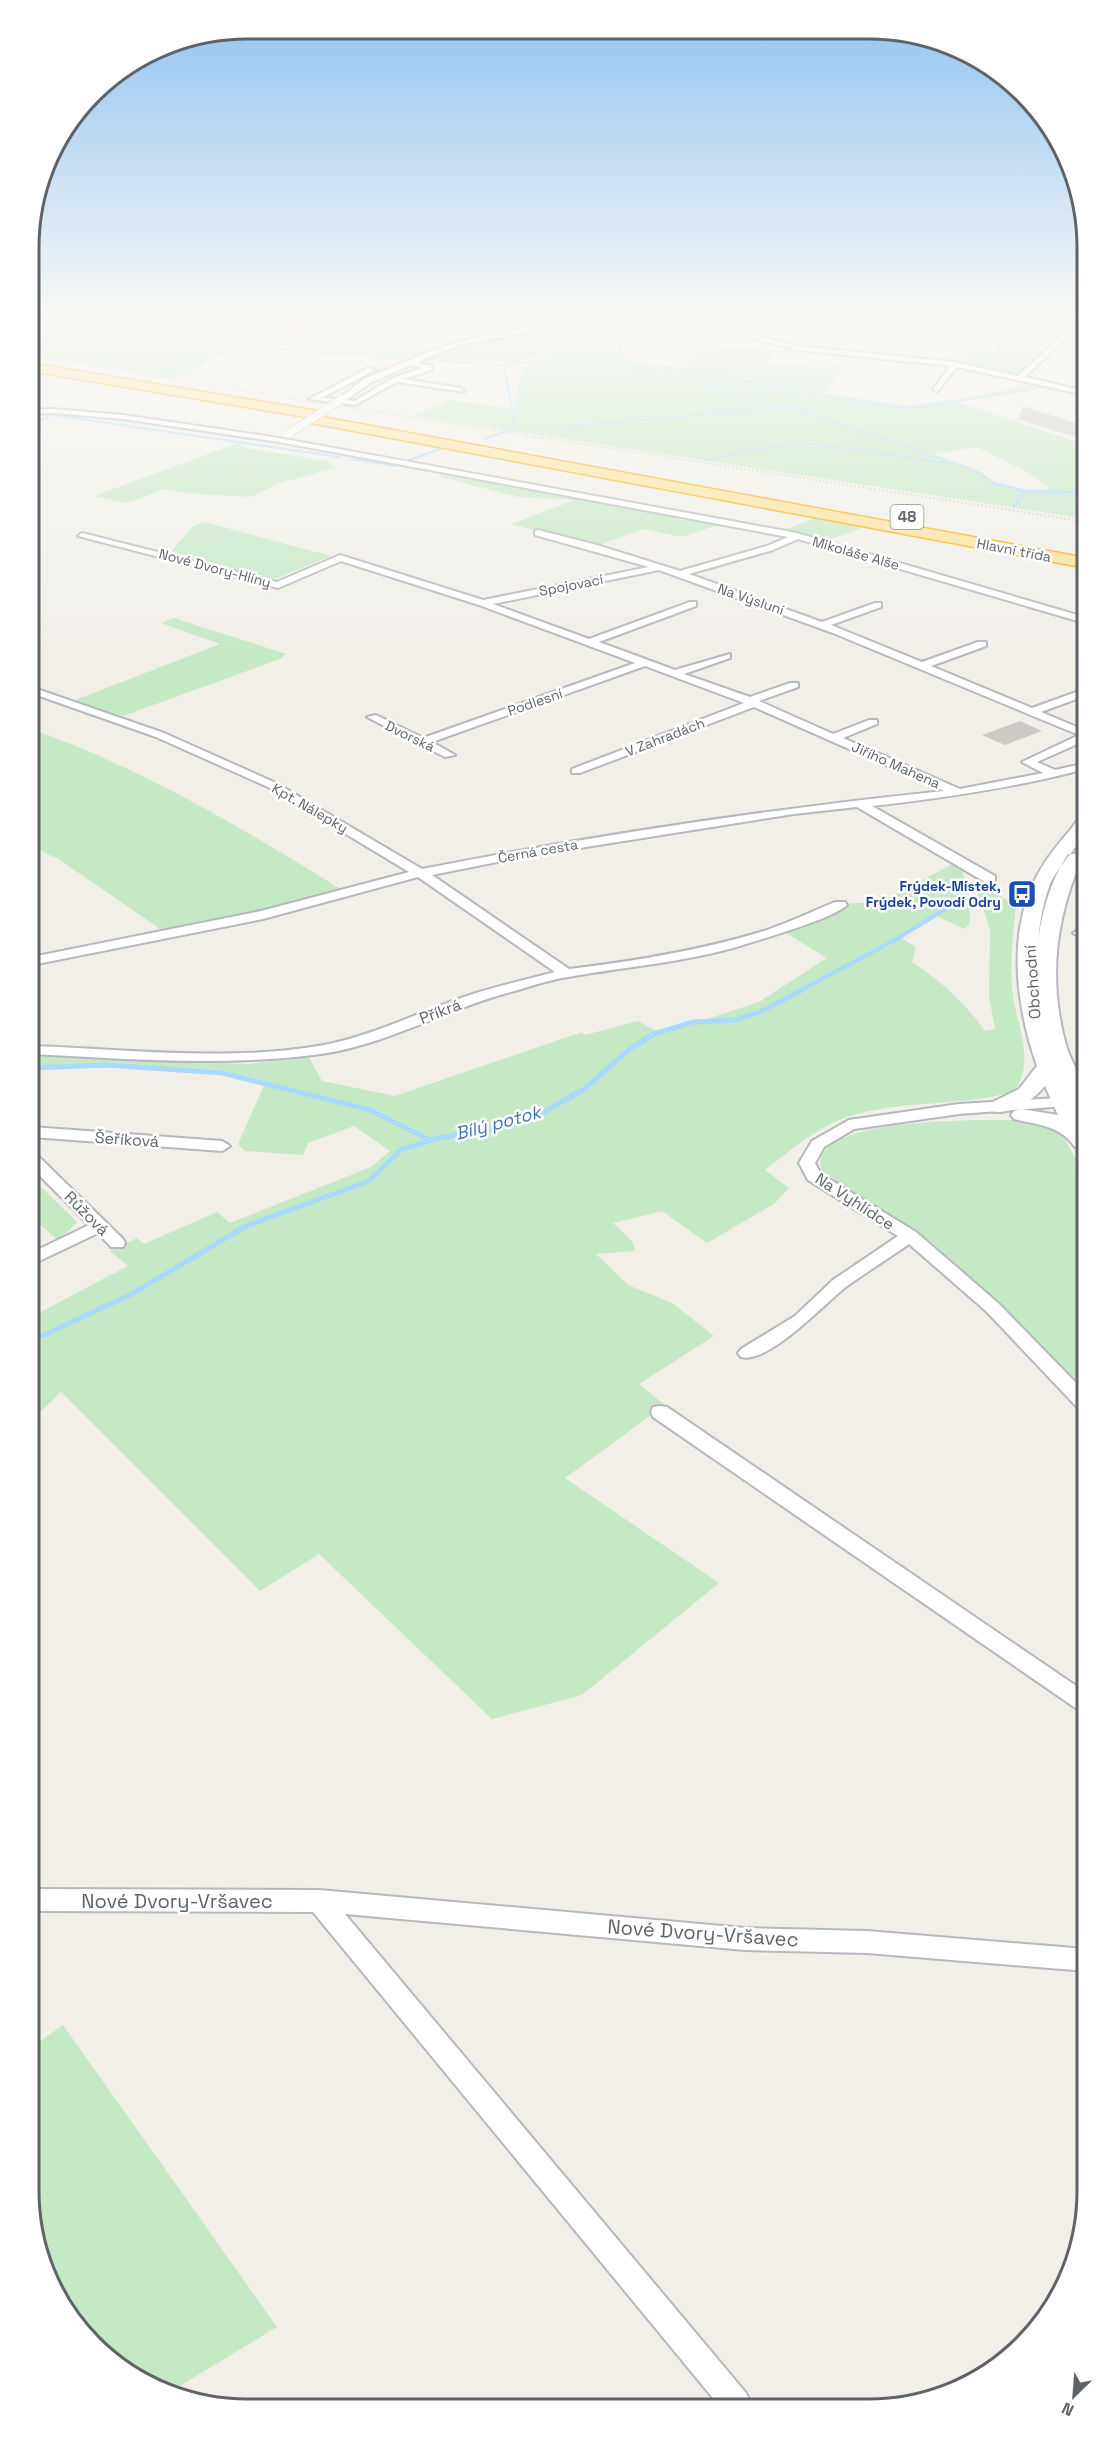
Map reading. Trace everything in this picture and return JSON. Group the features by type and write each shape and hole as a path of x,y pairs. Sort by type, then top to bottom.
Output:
{"highway":[{"name":"48","path":"378,429 1077,555"},
{"name":"48","path":"729,493 880,512 1077,548"},
{"name":"Hlavní třída","path":"729,493 1077,561"}],"main road":[{"name":"Obchodní","path":"1076,1101 1046,1068 1031,1007 1027,953 1033,913 1041,884 1077,833"},
{"name":"Obchodní","path":"1076,1101 1048,1010 1044,954 1051,910 1058,888 1077,856"},
{"path":"998,1107 1020,1099 1030,1091 1046,1068"},
{"path":"1021,1115 1057,1121 1077,1135"}],"street":[{"path":"203,429 279,440 296,429"},
{"name":"Mikoláše Alše","path":"279,440 627,502 796,536 1077,618"},
{"name":"Na Výsluní","path":"538,533 574,541 680,574 823,625 1031,712 1077,734"},
{"name":"Nové Dvory-Hlíny","path":"82,536 278,585 340,558 482,603"},
{"name":"Na Výsluní","path":"680,574 770,548 796,536"},
{"name":"Spojovací","path":"482,603 661,568"},
{"name":"Jiřího Mahena","path":"482,603 752,702 958,793"},
{"path":"590,642 693,604"},
{"path":"823,625 878,605"},
{"path":"921,666 982,645"},
{"path":"676,673 726,656"},
{"name":"Podlesní","path":"423,742 647,662"},
{"path":"752,702 754,699 794,685"},
{"name":"Kpt. Nálepky","path":"39,693 160,735 272,785 420,873 566,974"},
{"path":"1031,712 1077,695"},
{"name":"V Zahradách","path":"576,771 752,702"},
{"name":"Dvorská","path":"372,717 449,755"},
{"name":"Jiřího Mahena","path":"835,737 873,722"},
{"path":"1050,773 1028,762 1077,738"},
{"name":"Černá cesta","path":"39,960 167,936 263,915 420,873 523,853 760,815 958,793 1026,781 1077,768"},
{"path":"859,803 990,879"},
{"name":"Příkrá","path":"39,1050 218,1057 258,1056 324,1049 359,1040 481,996 566,974 620,967 706,951 773,932 840,905"},
{"name":"Na Vyhlídce","path":"1076,1101 888,1118 849,1125 818,1144 807,1163 814,1177 910,1236 992,1307 1077,1395"},
{"name":"Na Vyhlídce","path":"934,1114 1021,1115 1076,1101"},
{"name":"Šeříková","path":"39,1133 222,1146"},
{"name":"Růžová","path":"39,1166 117,1243"},
{"path":"39,1256 99,1226"},
{"name":"Na Vyhlídce","path":"747,1353 801,1320 839,1284 910,1236"},
{"path":"660,1412 1077,1698"},
{"name":"Nové Dvory-Vršavec","path":"39,1900 319,1901 744,1939 867,1942 1077,1959"},
{"path":"319,1901 733,2399"}],"green space":[{"path":"498,429 1038,429 1077,442 1077,517","holes":["976,447 1029,473 1050,489 1023,490 1001,486 979,471 933,454"]},
{"path":"238,443 244,448 327,461 336,468 282,482 251,497 196,494 165,489 127,503 94,496"},
{"path":"438,476 681,515 676,519 684,521 690,517 722,524 681,537 643,529 596,546 511,524 575,500 517,497"},
{"path":"814,518 862,528 828,540 782,531"},
{"path":"204,522 331,556 272,580 171,552 192,527"},
{"path":"174,618 286,654 280,659 123,716 73,701 220,644 161,623"},
{"path":"39,732 113,762 192,801 344,891 166,933 60,860 39,850"},
{"path":"953,864 962,868 970,913 969,925 964,929 937,916 901,938 916,947 912,962 952,993 985,1031 995,1029 989,996 990,930 977,890 977,879 1016,907 1012,987 1024,1052 1021,1078 1015,1091 972,1100 883,1109 862,1113 831,1124 811,1135 765,1170 789,1188 774,1204 707,1243 662,1211 613,1223 632,1241 635,1251 596,1254 628,1285 672,1303 714,1336 639,1384 665,1405 565,1478 719,1583 582,1695 492,1719 319,1554 260,1591 61,1392 39,1413 39,1313 128,1266 110,1251 137,1238 144,1244 217,1212 230,1223 371,1167 390,1151 354,1126 308,1143 303,1155 245,1151 238,1144 266,1081 222,1070 109,1064 39,1066 39,1056 248,1064 309,1057 322,1081 395,1096 582,1032 585,1035 638,1021 654,1030 677,1029 759,1002 827,958 786,933 815,922 852,903 875,903"},
{"path":"979,1120 1027,1120 1056,1131 1065,1140 1077,1161 1077,1378 1072,1376 954,1262 923,1237 823,1175 822,1155 839,1140 867,1131 903,1125"},
{"path":"39,1187 77,1222 59,1241 39,1223"},
{"path":"63,2025 277,2327 178,2387 143,2371 120,2356 100,2338 82,2318 55,2271 46,2245 39,2191 39,2042"}],"building":[{"path":"1049,429 1077,429 1077,438"},
{"path":"1020,721 1042,731 1005,745 982,735"}],"waterway":[{"path":"147,429 340,457"},
{"path":"484,439 514,429"},
{"path":"852,429 976,472 999,486"},
{"path":"706,460 800,442 947,463"},
{"path":"409,460 446,447"},
{"path":"351,459 397,466 403,463"},
{"path":"996,484 1025,491"},
{"path":"1014,507 1025,491"},
{"path":"1025,491 1077,493"},
{"name":"Bílý potok","path":"803,989 895,940 957,902"},
{"name":"Bílý potok","path":"39,1068 106,1065 223,1073 370,1110 430,1140 518,1123 541,1114 584,1089 631,1048 654,1034 693,1022 736,1020 762,1011 806,988"},
{"path":"39,1337 132,1294 246,1226 369,1181 402,1149 430,1141"}],"railway":[{"path":"484,429 1077,520"}],"place":[{"name":"Frýdek-Místek, Frýdek, Povodí Odry","path":"1022,894"}]}
